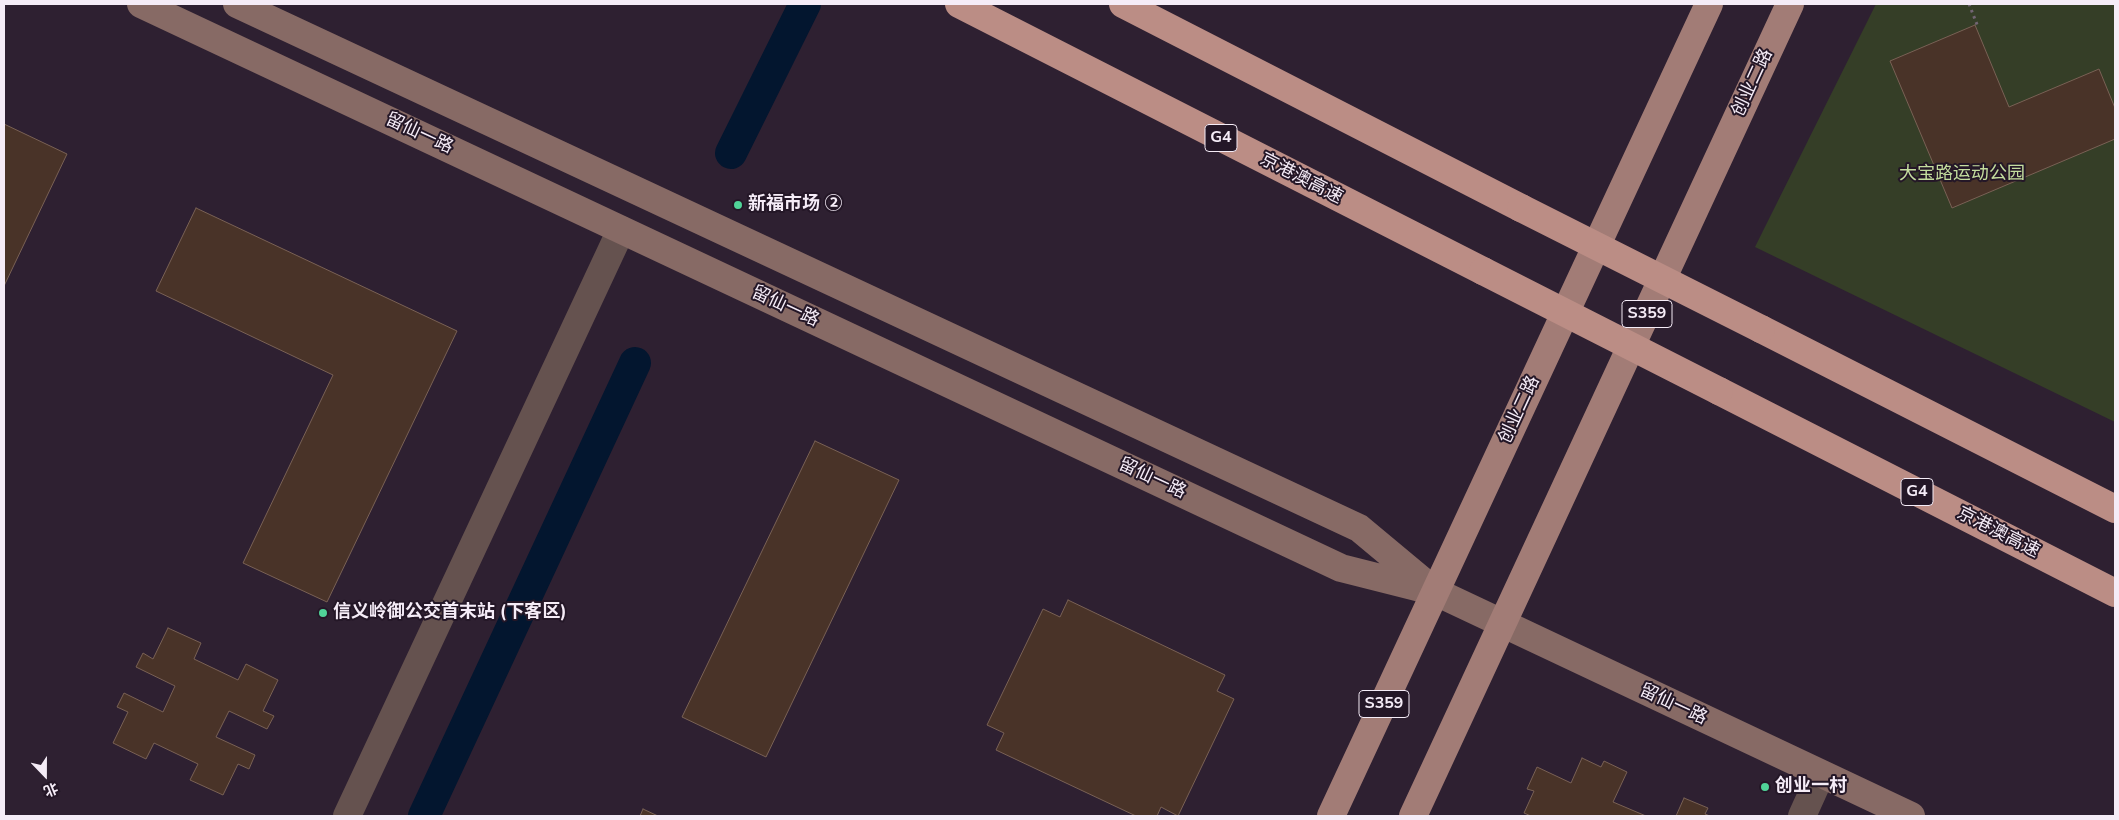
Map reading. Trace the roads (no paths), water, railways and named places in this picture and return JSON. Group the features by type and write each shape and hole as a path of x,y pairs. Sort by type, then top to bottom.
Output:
{"highway":[{"name":"京港澳高速","path":"959,4 2115,593"},
{"path":"1124,4 1521,208 2115,508"}],"main road":[{"name":"留仙一路","path":"141,4 1341,568 1436,592 1911,816"},
{"name":"留仙一路","path":"237,4 1359,528 1436,592"},
{"name":"创业二路","path":"1331,816 1709,4"},
{"name":"创业二路","path":"1413,816 1790,4"}],"street":[{"path":"347,816 621,230"},
{"path":"1802,816 1821,774"}],"waterway":[{"path":"731,153 805,4"},
{"path":"424,816 635,363"}],"place":[{"name":"新福市场 ②","path":"738,205"},
{"name":"信义岭御公交首末站 (下客区)","path":"323,613"},
{"name":"创业一村","path":"1765,787"}],"park label":[{"name":"大宝路运动公园","path":"1962,175"}]}
